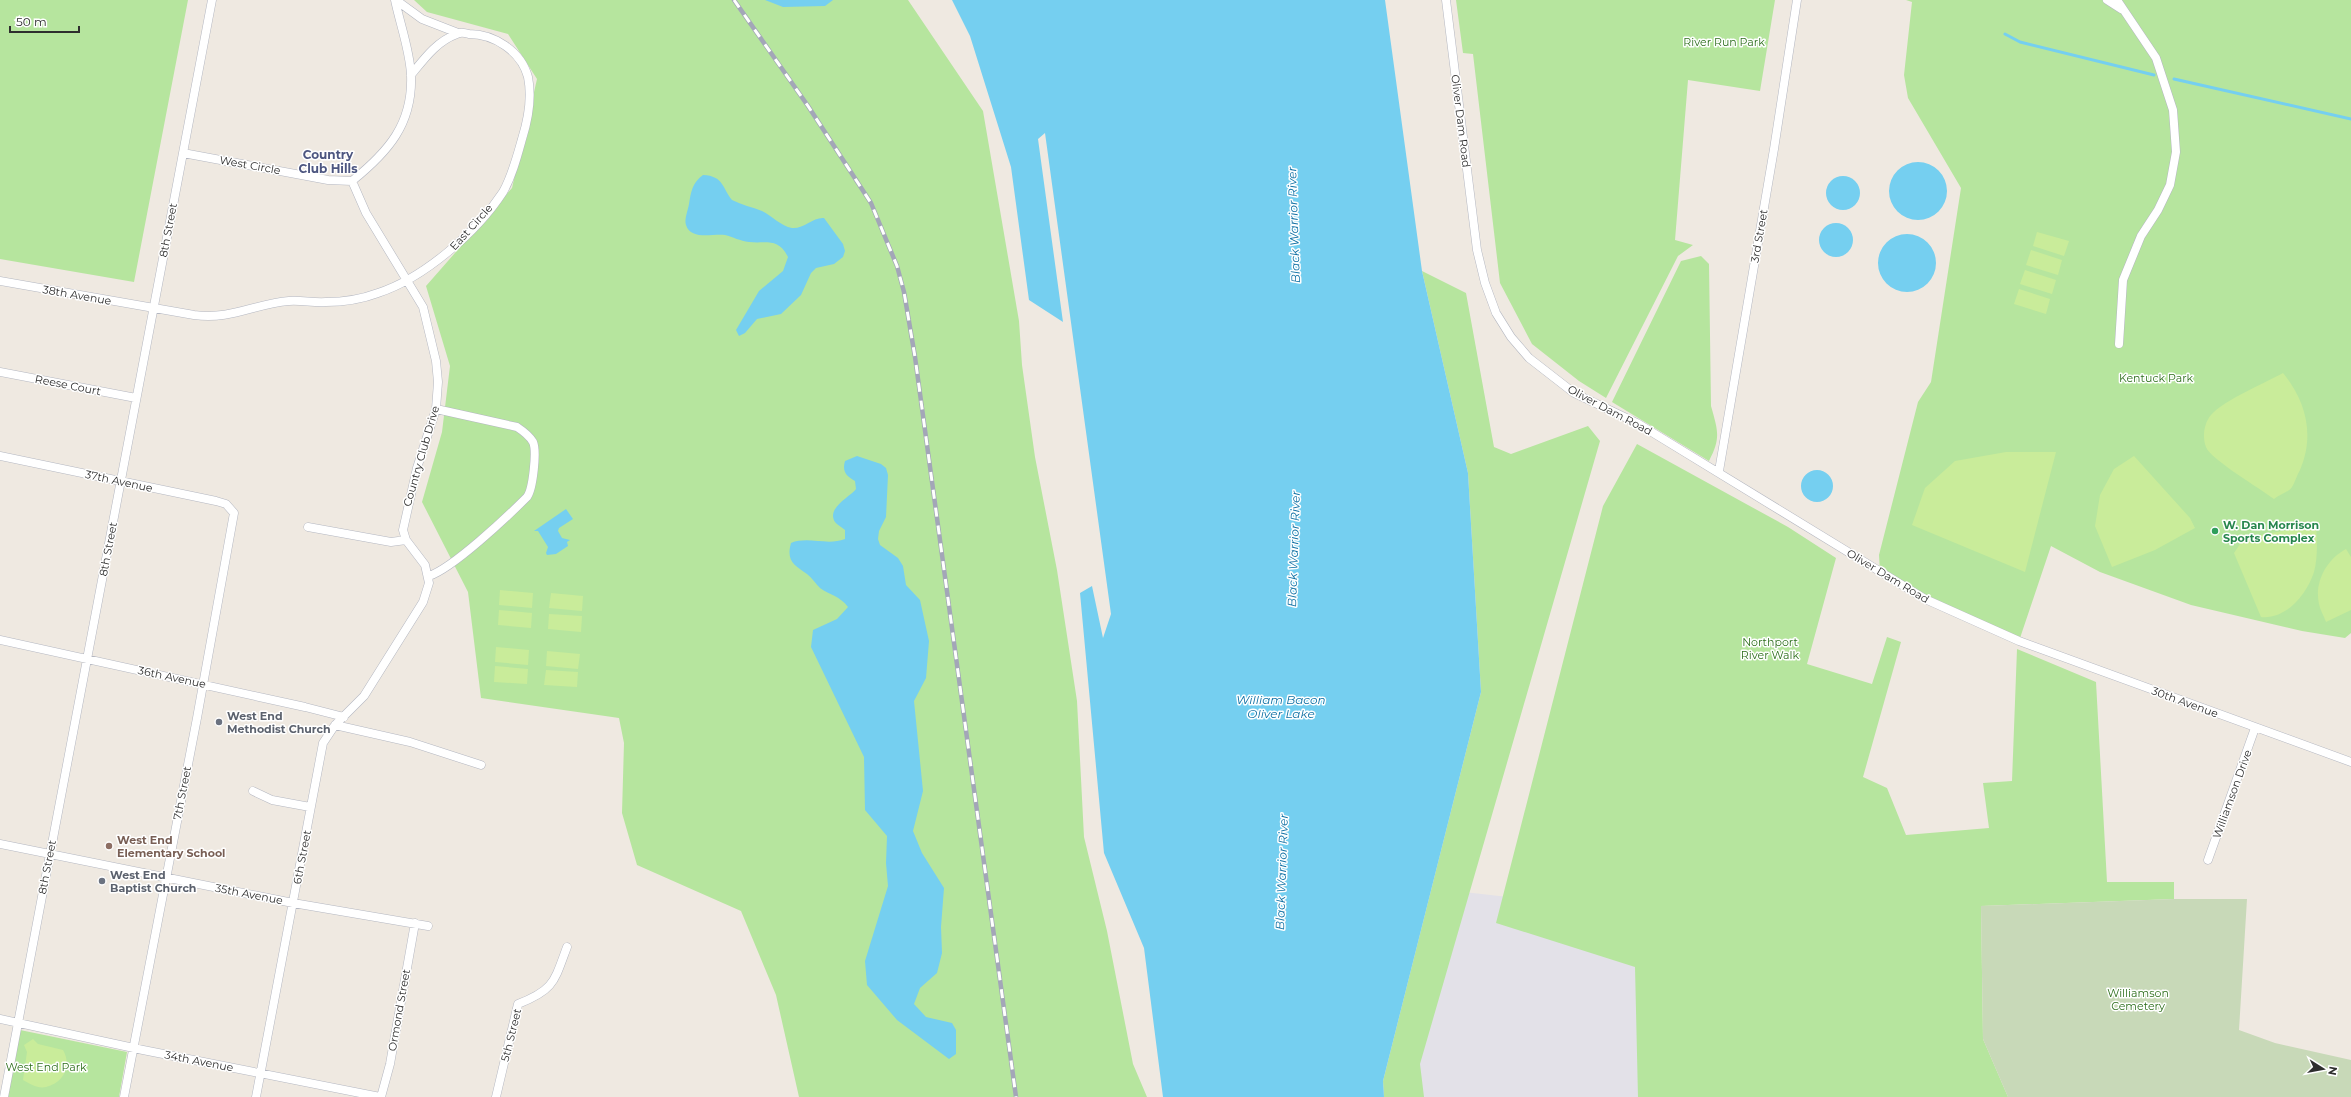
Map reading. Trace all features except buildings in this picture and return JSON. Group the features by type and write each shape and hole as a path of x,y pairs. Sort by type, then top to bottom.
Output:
{"street":[{"name":"8th Street","path":"4,1097 212,0"},
{"name":"East Circle","path":"153,308 204,316 227,316 281,302 347,301 379,293 408,280 451,251 502,193 518,155 527,120 530,97 528,80 523,66 517,58 491,37 458,33 422,19 395,0"},
{"path":"352,181 388,149 400,130 408,109 411,75 395,0"},
{"name":"Oliver Dam Road","path":"1446,0 1478,250 1485,283 1496,314 1511,337 1529,358 1574,393 1636,423 1925,599 2019,642"},
{"name":"3rd Street","path":"1718,472 1774,149 1797,0"},
{"path":"2107,0 2123,11"},
{"path":"2117,0 2156,58 2166,83 2173,110 2176,152 2170,185 2158,210 2141,236 2123,280 2119,344"},
{"path":"411,75 436,46 458,33"},
{"name":"West Circle","path":"183,153 328,180 352,181"},
{"name":"Country Club Drive","path":"352,181 366,213 408,280 422,307 435,358 438,382 436,409 405,514 403,530 406,540"},
{"name":"38th Avenue","path":"0,281 153,308"},
{"name":"Reese Court","path":"0,372 136,398"},
{"path":"429,576 441,570 470,547 527,497 532,486 534,451 533,443 530,438 516,427 436,409"},
{"name":"37th Avenue","path":"0,456 216,501 226,504 234,513"},
{"name":"7th Street","path":"124,1097 132,1048 167,877 234,513"},
{"path":"308,527 392,542 406,540 422,560 429,576 428,591 423,602 364,696 344,717"},
{"name":"36th Avenue","path":"0,640 87,658 344,717"},
{"name":"30th Avenue","path":"2019,642 2351,762"},
{"name":"6th Street","path":"256,1097 294,903 310,807 323,743 335,725 344,717"},
{"path":"335,725 410,742 481,765"},
{"name":"Williamson Drive","path":"2208,860 2255,728"},
{"path":"253,791 272,800 310,807"},
{"name":"35th Avenue","path":"0,844 294,903 428,926"},
{"name":"Ormond Street","path":"381,1097 390,1064 415,923"},
{"name":"5th Street","path":"496,1097 518,1004 539,996 548,990 556,977 567,947"},
{"name":"34th Avenue","path":"0,1019 132,1048 381,1097"}],"shaded area":[{"path":"1446,890 1666,915 1672,1097 1381,1097"}],"green space":[{"path":"0,0 188,0 134,282 0,259"},
{"path":"414,0 908,0 983,111 1019,321 1022,365 1035,457 1057,570 1077,701 1084,837 1107,931 1133,1064 1147,1097 799,1097 776,995 741,911 637,865 622,813 624,743 619,718 481,698 468,592 422,502 442,432 450,366 426,286 512,188 537,79 508,34 427,12"},
{"name":"River Run Park","path":"1456,0 1775,0 1760,91 1688,80 1675,240 1693,245 1678,256 1606,398 1579,381 1532,344 1500,283 1473,54 1463,53"},
{"name":"Kentuck Park","path":"1906,0 2351,0 2351,633 2345,638 2302,631 2191,605 2100,572 2051,546 2019,641 1880,572 1879,555 1918,402 1931,382 1961,188 1908,98 1904,75 1912,2"},
{"path":"2037,232 2069,241 2064,256 2033,246"},
{"path":"2031,250 2062,260 2058,275 2026,265"},
{"path":"1701,256 1709,264 1711,406 1717,428 1717,440 1709,461 1612,402 1681,261"},
{"path":"2025,270 2056,280 2052,294 2020,284"},
{"path":"1422,271 1466,293 1494,447 1511,454 1588,426 1600,441 1420,1064 1424,1097 1384,1097 1383,1081 1481,692 1468,473"},
{"path":"2019,289 2050,299 2046,314 2014,304"},
{"path":"2283,373 2291,384 2302,407 2306,419 2307,444 2305,457 2292,487 2274,499 2216,459 2206,447 2204,435 2205,426 2209,418 2217,409"},
{"name":"Northport River Walk","path":"1637,444 1788,527 1836,558 1807,664 1872,684 1887,637 1901,642 1863,777 1887,788 1906,835 1989,828 1983,783 2012,781 2017,649 2096,682 2107,882 2174,882 2174,899 1981,906 1983,1039 2008,1097 1638,1097 1635,967 1496,923 1603,506"},
{"path":"2006,452 2056,452 2025,572 1912,525 1925,488 1955,461"},
{"path":"2134,456 2190,518 2195,528 2155,550 2112,567 2095,526 2100,495 2114,469"},
{"path":"2316,525 2316,560 2314,572 2306,589 2301,597 2287,610 2270,617 2261,617 2234,553 2244,538"},
{"path":"2346,549 2351,557 2351,610 2326,622 2319,604 2318,588 2320,580 2333,559"},
{"path":"500,590 533,593 532,608 499,605"},
{"path":"551,593 583,596 582,611 549,608"},
{"path":"499,610 532,613 531,628 498,625"},
{"path":"549,614 582,616 581,632 548,629"},
{"path":"496,647 529,650 528,665 495,662"},
{"path":"547,651 580,654 578,669 546,666"},
{"path":"495,666 528,669 527,684 494,682"},
{"path":"546,670 578,672 577,687 544,685"},
{"name":"Williamson Cemetery","path":"2174,899 2247,899 2239,1030 2275,1043 2351,1060 2351,1097 2008,1097 1983,1039 1981,906"},
{"name":"West End Park","path":"20,1030 127,1052 119,1097 8,1097"},
{"path":"33,1039 38,1044 63,1050 66,1056 67,1062 65,1073 58,1082 52,1085 46,1087 34,1086 23,1080 27,1052 24,1045"}],"water":[{"path":"765,0 833,0 825,6 783,7"},
{"name":"William Bacon Oliver Lake","path":"952,0 1385,0 1422,271 1468,473 1481,692 1383,1081 1384,1097 1163,1097 1144,948 1104,853 1080,593 1092,586 1103,638 1111,614 1045,133 1038,139 1063,322 1029,300 1011,167 970,36"},
{"path":"1918,162 1934,167 1942,175 1947,191 1942,207 1934,215 1918,220 1902,215 1894,207 1889,191 1894,175 1902,167"},
{"path":"703,175 719,180 732,200 762,211 788,227 801,227 816,219 824,218 843,244 845,251 843,257 834,264 816,268 811,273 801,295 781,314 757,319 745,333 739,336 736,330 759,291 783,271 788,257 780,246 776,244 746,241 725,235 698,235 689,230 685,220 691,192 696,181"},
{"path":"1846,176 1853,178 1858,183 1860,193 1858,203 1853,208 1840,210 1833,208 1828,203 1826,190 1828,183 1833,178"},
{"path":"1839,223 1846,225 1851,230 1853,240 1851,250 1846,255 1833,257 1826,255 1821,250 1819,237 1821,230 1826,225"},
{"path":"1907,234 1923,239 1931,247 1936,263 1931,279 1923,287 1907,292 1891,287 1883,279 1878,263 1883,247 1891,239"},
{"path":"857,456 881,464 886,468 888,475 886,517 879,531 878,539 880,545 898,558 903,566 906,585 920,600 929,641 926,678 914,701 923,791 913,831 922,853 944,888 941,927 942,953 937,973 920,988 914,1004 926,1017 952,1023 956,1030 956,1054 949,1059 897,1020 867,985 865,961 888,886 886,863 887,836 865,810 864,757 811,647 813,630 837,619 848,607 838,598 820,588 809,576 792,562 790,558 791,543 804,540 831,542 845,539 845,530 835,522 833,517 836,508 840,503 856,489 855,481 847,475 844,468 845,461"},
{"path":"1820,470 1826,472 1831,477 1833,486 1831,495 1826,500 1814,502 1808,500 1803,495 1801,483 1803,477 1808,472"},
{"path":"566,509 573,519 559,528 558,531 562,538 570,540 567,542 568,546 556,554 547,555 546,553 548,547 538,531 534,531"}],"waterway":[{"path":"2005,34 2020,42 2154,75"},
{"path":"2174,79 2351,119"}],"railway":[{"path":"734,0 808,106 871,203 897,266 904,292 915,357 1016,1097"}],"place":[{"name":"W. Dan Morrison Sports Complex","path":"2215,531"},
{"name":"West End Methodist Church","path":"219,722"},
{"name":"West End Elementary School","path":"109,846"},
{"name":"West End Baptist Church","path":"102,881"}],"district":[{"name":"Country Club Hills","path":"328,162"}],"water label":[{"name":"Black Warrior River","path":"1294,225"},
{"name":"Black Warrior River","path":"1294,549"},
{"name":"Black Warrior River","path":"1282,872"}]}
